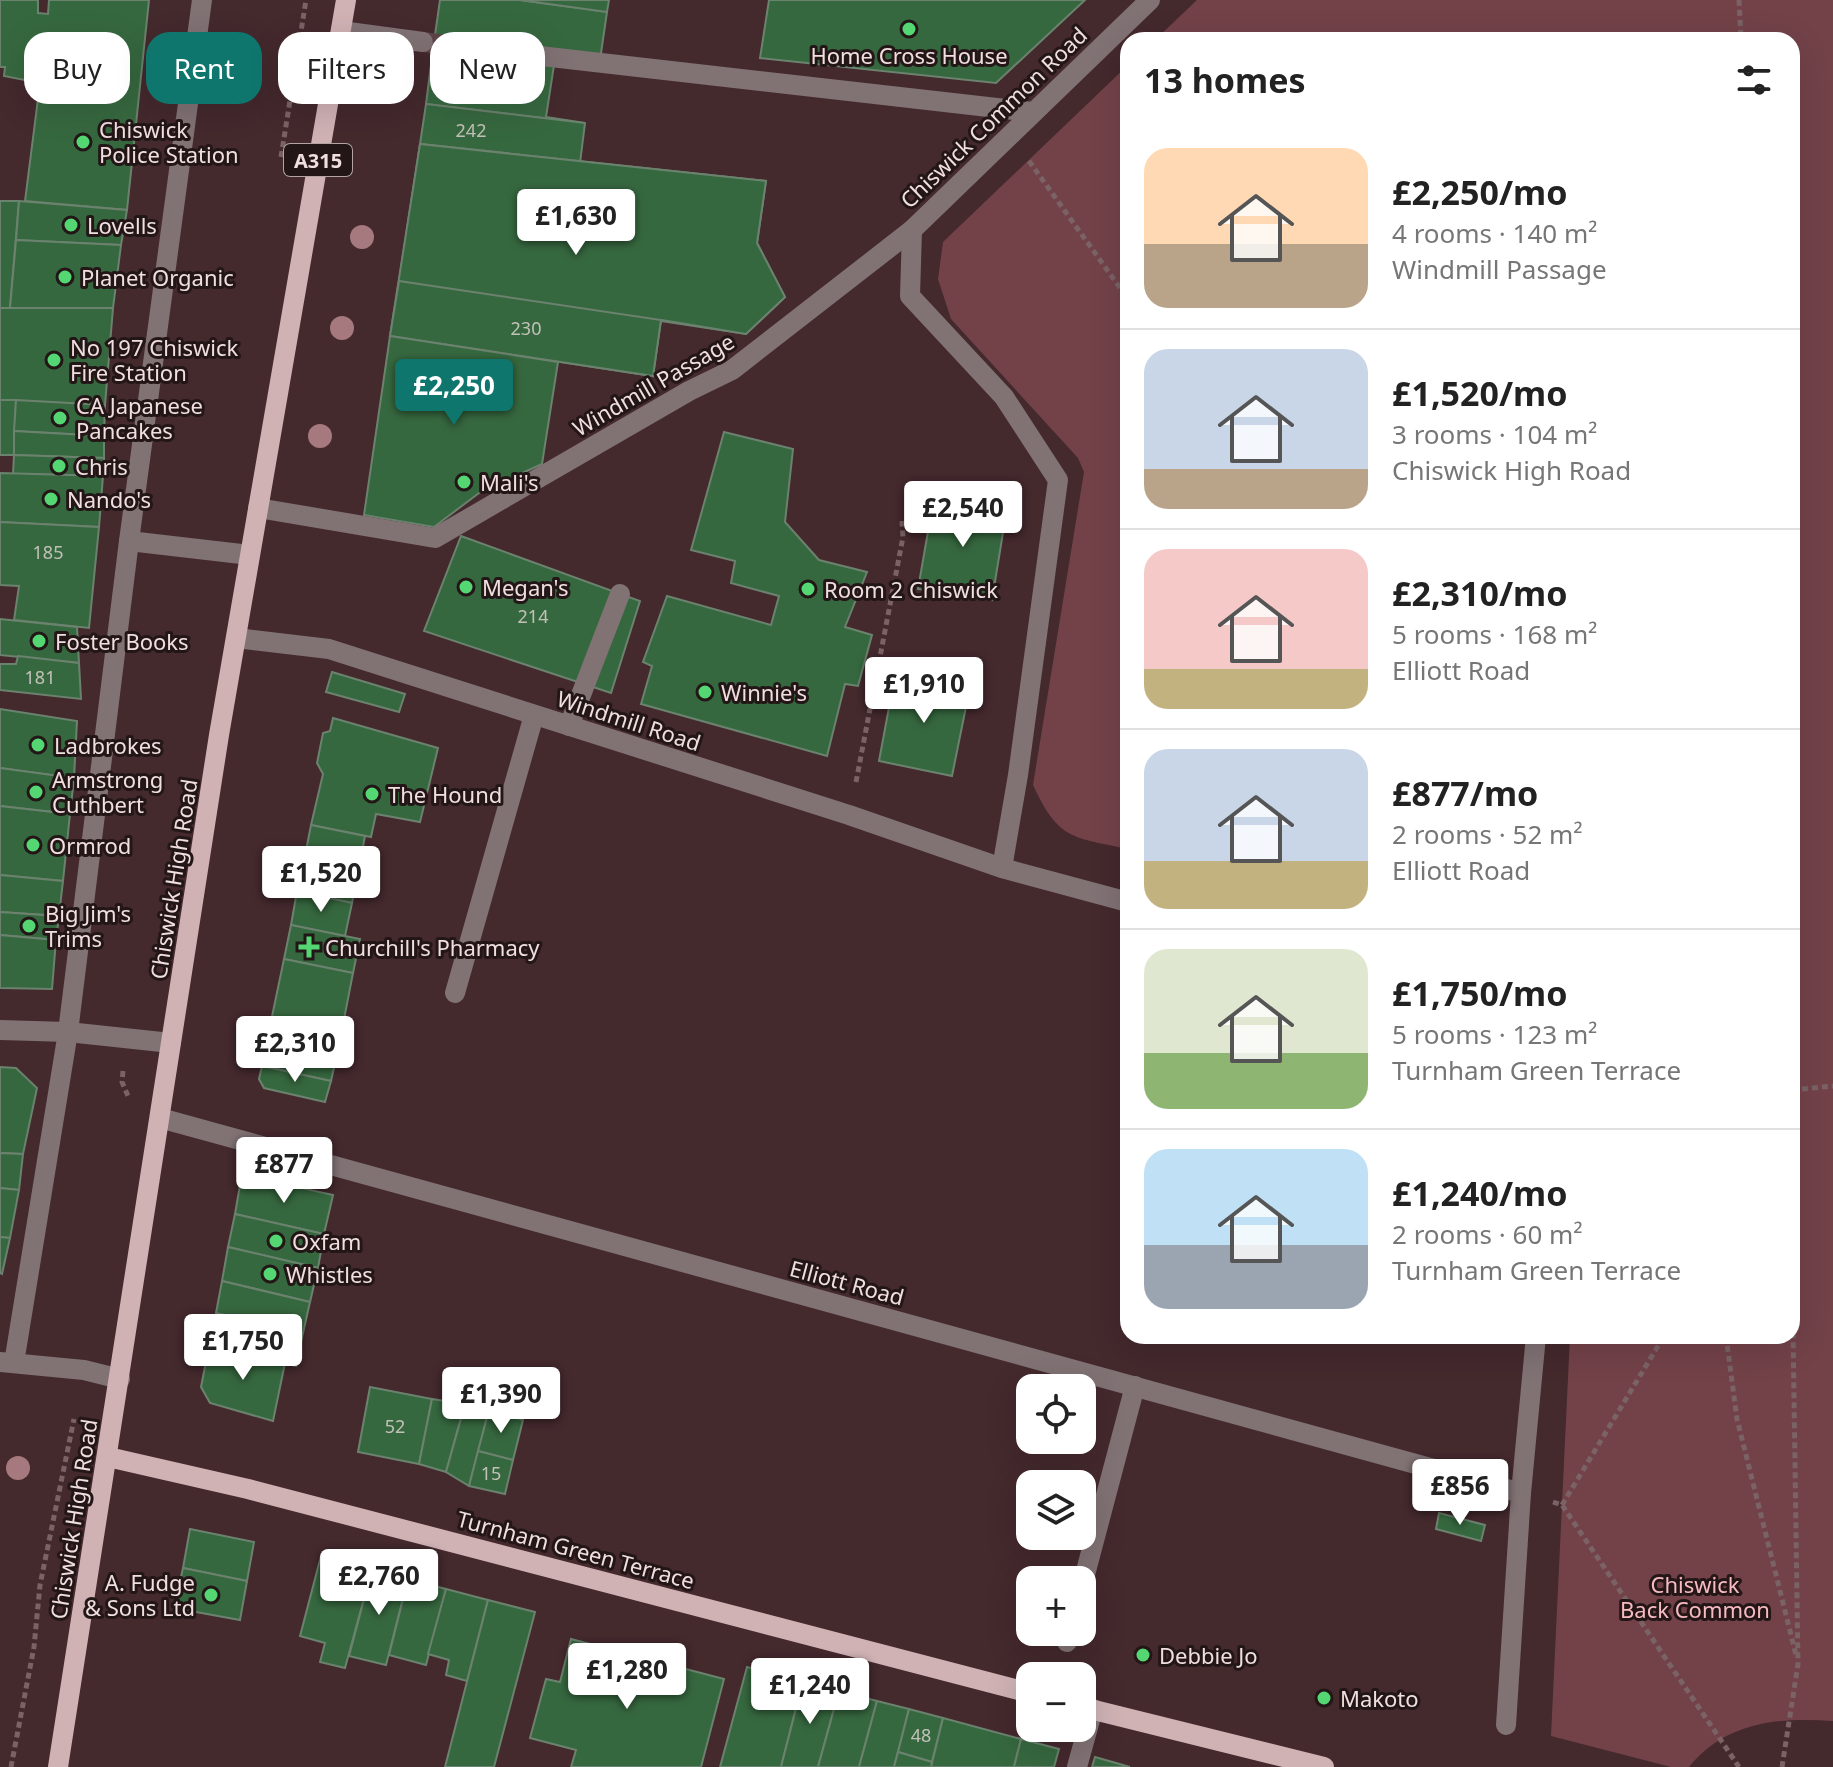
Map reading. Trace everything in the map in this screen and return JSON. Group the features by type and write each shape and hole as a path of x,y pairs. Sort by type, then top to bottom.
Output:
{"main road":[{"name":"Chiswick High Road","path":"58,1767 236,638 346,0"},
{"name":"Turnham Green Terrace","path":"108,1457 248,1489 1016,1689"},
{"path":"1096,1710 1324,1767"}],"street":[{"path":"120,1379 84,1370 7,1362 68,1032 129,541 202,0"},
{"name":"Chiswick Common Road","path":"1002,868 1018,775 1058,480 1004,397 910,296 912,230 1150,0"},
{"path":"341,31 423,42"},
{"path":"545,56 1032,112"},
{"name":"Windmill Passage","path":"258,508 435,538 689,391 732,370 912,230"},
{"path":"129,541 250,555"},
{"path":"569,726 620,594"},
{"name":"Windmill Road","path":"236,638 329,649 849,815 1002,868"},
{"path":"455,993 534,715"},
{"path":"1002,868 1120,900"},
{"path":"0,1030 68,1032 171,1043"},
{"name":"Elliott Road","path":"160,1118 1521,1493"},
{"path":"1506,1725 1521,1493 1535,1344"},
{"path":"1087,1566 1135,1386"},
{"path":"1077,1767 1082,1742"}],"path":[{"path":"1739,0 1741,32"},
{"path":"1010,134 1120,288"},
{"path":"849,815 903,537 902,521"},
{"path":"1800,1089 1833,1086"},
{"path":"1562,1505 1659,1344"},
{"path":"1727,1344 1737,1419 1798,1664"},
{"path":"1782,1767 1798,1664 1793,1344"},
{"name":"Chiswick High Road","path":"11,1767 34,1647 40,1585 77,1404"},
{"path":"1521,1493 1562,1505 1739,1767"}],"green space":[{"name":"Chiswick Back Common","path":"1197,0 1833,0 1833,1721 1792,1720 1754,1726 1719,1740 1689,1767 1671,1767 1551,1736 1570,1344 1800,1344 1800,32 1163,32"},
{"path":"1120,73 1120,847 1081,838 1060,827 1033,785 1084,472 1078,458 951,319 938,279 943,242"}],"building":[{"name":"Chiswick Police Station","path":"0,0 38,0 38,13 48,14 49,0 149,0 127,210 25,201 37,104 130,104 130,32 24,32 24,80 4,76 5,67 0,67"},
{"path":"440,0 520,0 607,12 600,60 545,59 545,32 435,32"},
{"path":"520,0 609,0 607,12"},
{"name":"Home Cross House","path":"769,0 1085,0 996,83 760,58"},
{"path":"545,64 554,65 546,117 585,123 426,104 430,73 430,104 545,104"},
{"path":"426,104 585,123 580,163 420,144"},
{"path":"420,144 766,181 757,243 785,297 746,334 399,281"},
{"path":"420,144 766,181 757,243 785,297 746,334 661,320 653,376 390,336"},
{"path":"0,201 19,201 10,308 0,308"},
{"name":"Lovells","path":"19,201 127,210 121,245 16,240"},
{"name":"Planet Organic","path":"16,240 121,245 113,308 10,308"},
{"path":"399,281 661,320 653,376 390,336"},
{"name":"No 197 Chiswick Fire Station","path":"0,308 113,308 105,405 0,400"},
{"path":"390,336 558,362 542,464 479,493 434,527 364,515"},
{"path":"0,400 16,400 14,455 0,455"},
{"name":"CA Japanese Pancakes","path":"16,400 105,405 104,436 14,431"},
{"path":"14,431 104,436 104,458 14,455"},
{"name":"Room 2 Chiswick","path":"724,432 793,449 785,522 819,560 867,572 845,627 872,635 858,686 845,684 827,756 641,704 652,666 643,662 667,596 771,625 779,596 731,583 735,561 691,550"},
{"name":"Chris","path":"14,455 104,458 103,476 13,474"},
{"name":"Nando's","path":"0,473 103,476 99,527 0,522"},
{"path":"934,497 1007,508 992,600 918,589"},
{"path":"0,522 99,527 89,628 14,620 19,586 0,585"},
{"path":"461,536 640,601 611,693 424,631"},
{"name":"Foster Books","path":"0,619 77,627 79,663 0,655"},
{"path":"18,656 79,663 81,699 0,690 0,664 16,664"},
{"path":"332,672 405,694 399,712 326,692"},
{"path":"895,675 970,687 952,776 879,761"},
{"name":"Ladbrokes","path":"0,709 77,721 74,778 0,768"},
{"name":"The Hound","path":"333,718 438,748 420,822 376,814 371,837 311,825 323,774 317,763 323,733 330,731"},
{"name":"Armstrong Cuthbert","path":"0,768 74,778 70,814 0,806"},
{"name":"Ormrod","path":"0,806 70,814 63,881 0,875"},
{"path":"311,825 365,836 359,867 305,856"},
{"path":"305,856 359,867 352,903 297,891"},
{"path":"0,875 63,881 59,916 0,912"},
{"path":"297,891 352,903 345,936 291,925"},
{"name":"Big Jim's Trims","path":"0,912 59,916 56,940 0,935"},
{"path":"291,925 360,939 353,973 284,959"},
{"path":"0,935 56,940 52,989 0,988"},
{"path":"284,959 353,973 339,1045 269,1031"},
{"path":"269,1031 339,1045 331,1081 262,1066"},
{"path":"262,1066 331,1081 325,1102 264,1088 259,1079"},
{"path":"0,1067 16,1068 37,1088 23,1154 0,1153"},
{"path":"0,1153 23,1154 19,1190 0,1188"},
{"path":"252,1177 333,1195 324,1234 235,1214 240,1185"},
{"path":"0,1188 19,1190 10,1238 0,1237"},
{"name":"Oxfam","path":"235,1214 324,1234 318,1268 228,1247"},
{"path":"0,1237 10,1238 2,1274 0,1273"},
{"name":"Whistles","path":"228,1247 318,1268 310,1302 222,1281"},
{"path":"222,1281 310,1302 303,1333 216,1313"},
{"path":"216,1313 303,1333 296,1366 209,1346"},
{"path":"209,1346 285,1363 273,1421 210,1403 201,1387"},
{"path":"370,1387 432,1399 419,1464 358,1452"},
{"path":"432,1399 465,1404 446,1472 419,1464"},
{"path":"465,1404 489,1410 469,1486 446,1472"},
{"path":"489,1410 523,1420 513,1460 478,1451"},
{"path":"478,1451 513,1460 505,1494 469,1486"},
{"path":"1439,1513 1485,1525 1481,1541 1436,1529"},
{"path":"190,1529 254,1542 247,1581 183,1568"},
{"path":"321,1556 372,1569 345,1668 320,1662 325,1643 300,1636"},
{"name":"A. Fudge & Sons Ltd","path":"183,1568 247,1581 240,1620 174,1608"},
{"path":"372,1569 408,1579 386,1665 349,1656"},
{"path":"408,1579 446,1589 426,1665 389,1655"},
{"path":"446,1589 488,1600 467,1681 446,1675 449,1660 428,1654"},
{"path":"488,1600 535,1612 494,1767 445,1767"},
{"path":"571,1639 724,1679 701,1767 571,1767 576,1750 530,1738 546,1679 560,1682"},
{"path":"747,1667 803,1681 781,1767 720,1767"},
{"path":"803,1681 839,1691 818,1767 781,1767"},
{"path":"839,1691 877,1701 859,1767 818,1767"},
{"path":"877,1701 909,1709 894,1767 859,1767"},
{"path":"909,1709 943,1718 932,1762 898,1752"},
{"path":"943,1718 1016,1738 1016,1742 1020,1742 1014,1767 931,1767"},
{"path":"1020,1742 1059,1749 1054,1767 1014,1767"},
{"path":"898,1752 932,1762 931,1767 894,1767"},
{"path":"1095,1757 1130,1767 1092,1767"}],"tunnel":[{"path":"423,42 430,43"}],"place":[{"name":"Home Cross House","path":"909,29"},
{"name":"Chiswick Police Station","path":"83,142"},
{"name":"Lovells","path":"71,225"},
{"name":"Planet Organic","path":"65,277"},
{"name":"No 197 Chiswick Fire Station","path":"54,360"},
{"name":"CA Japanese Pancakes","path":"60,418"},
{"name":"Chris","path":"59,466"},
{"name":"Mali's","path":"464,482"},
{"name":"Nando's","path":"51,499"},
{"name":"Megan's","path":"466,587"},
{"name":"Room 2 Chiswick","path":"808,589"},
{"name":"Foster Books","path":"39,641"},
{"name":"Winnie's","path":"705,692"},
{"name":"Ladbrokes","path":"38,745"},
{"name":"Armstrong Cuthbert","path":"36,792"},
{"name":"The Hound","path":"372,794"},
{"name":"Ormrod","path":"33,845"},
{"name":"Big Jim's Trims","path":"29,926"},
{"name":"Churchill's Pharmacy","path":"309,947"},
{"name":"Oxfam","path":"276,1241"},
{"name":"Whistles","path":"270,1274"},
{"name":"A. Fudge & Sons Ltd","path":"211,1595"},
{"name":"Debbie Jo","path":"1143,1655"},
{"name":"Makoto","path":"1324,1698"}]}
